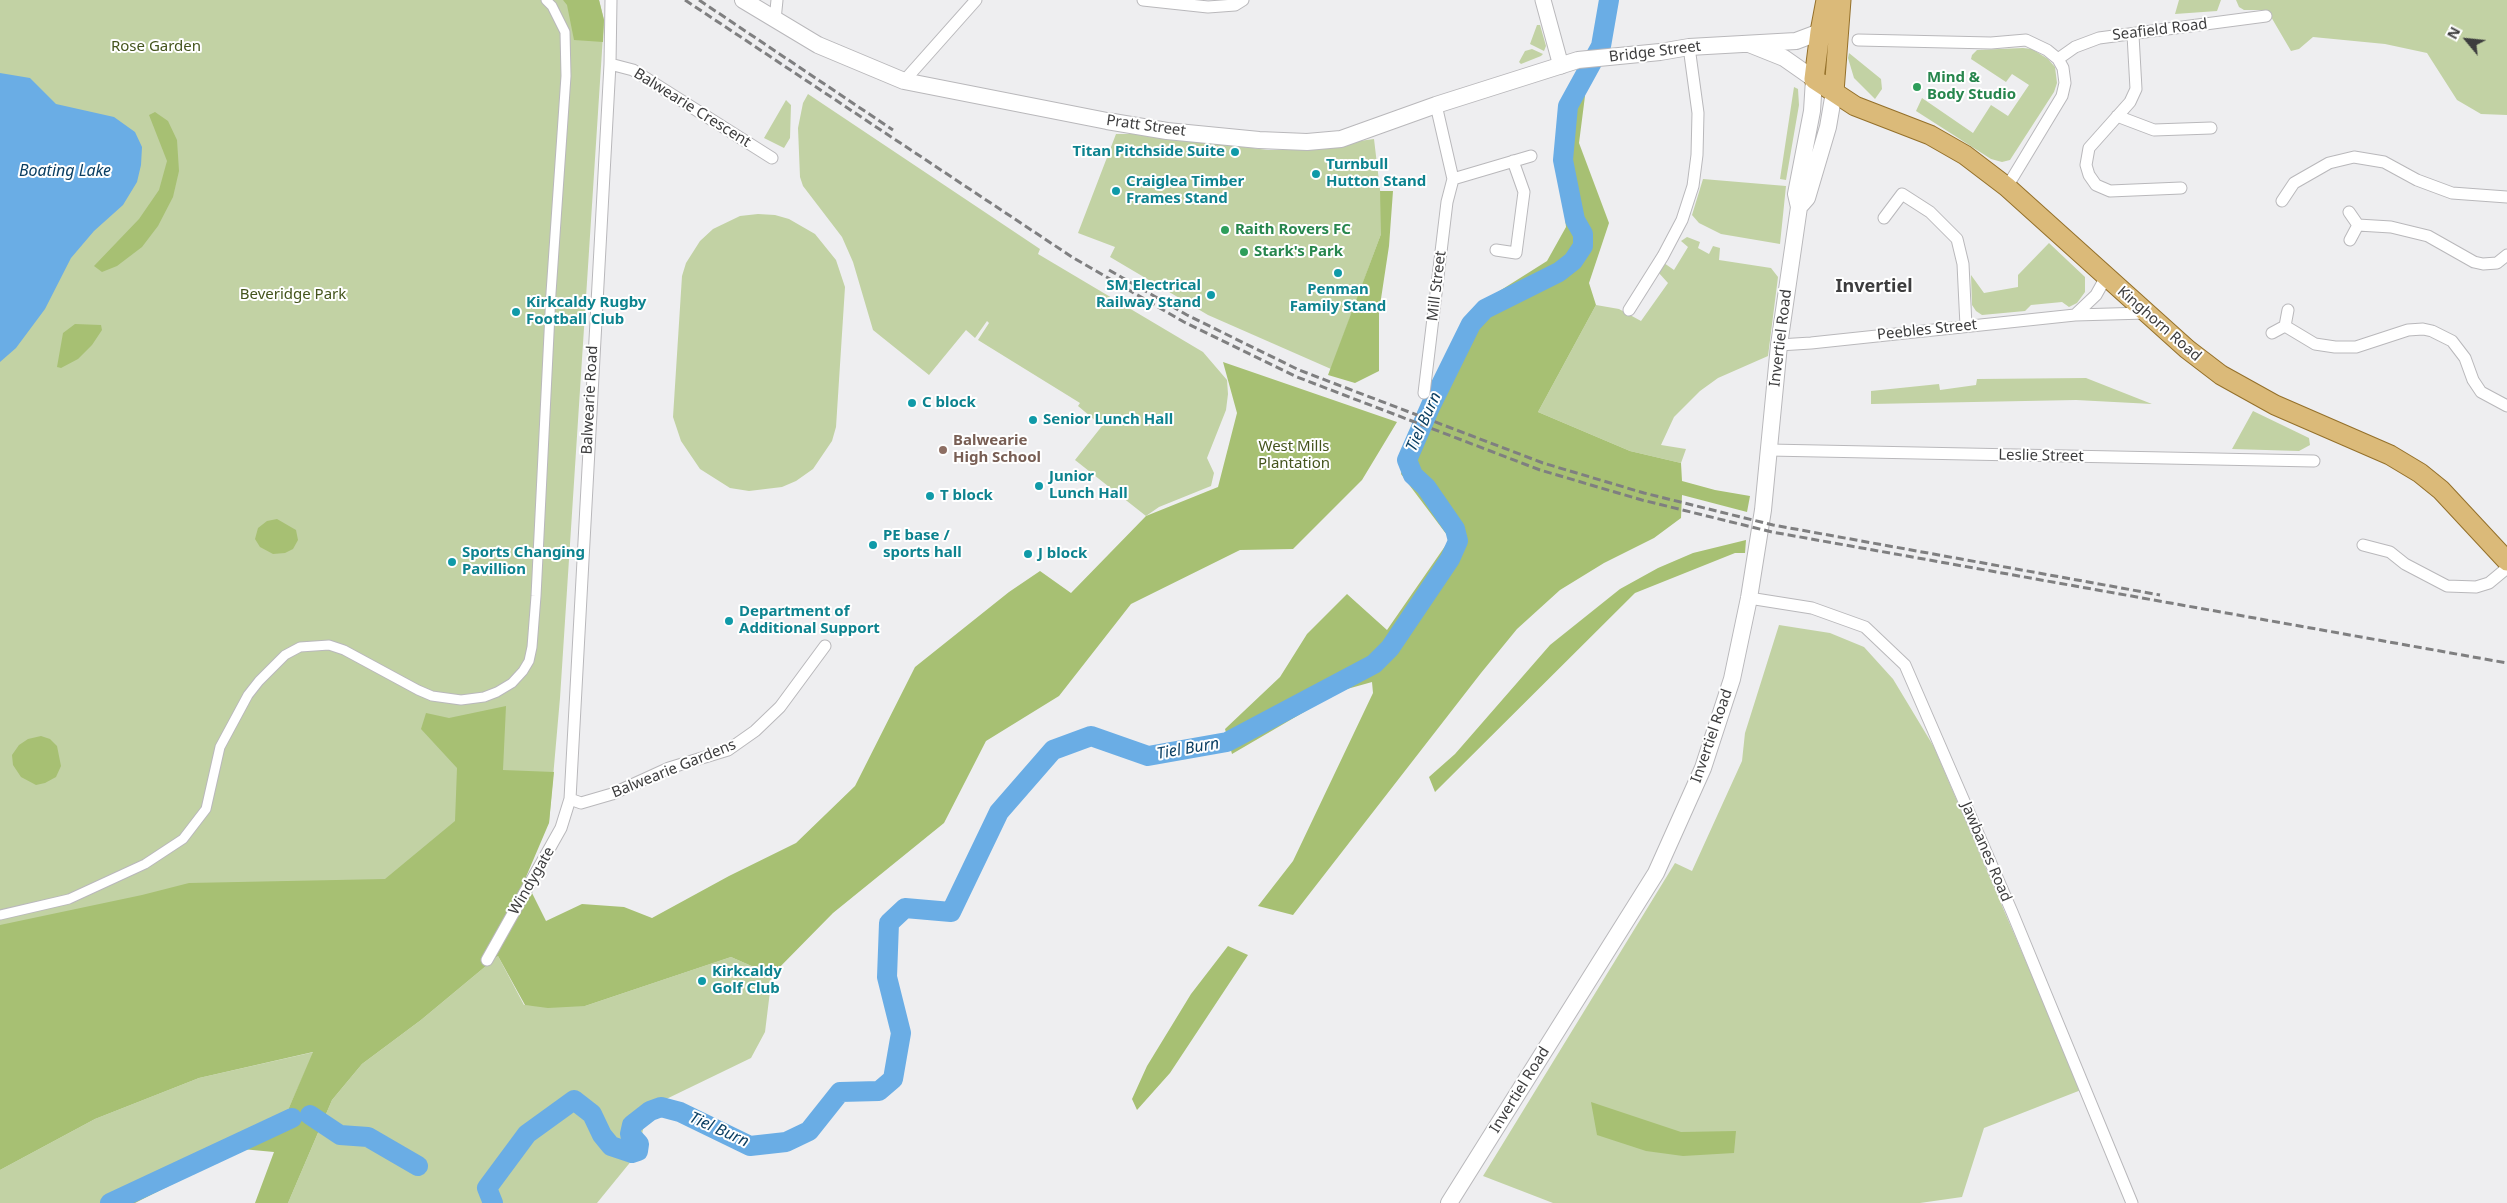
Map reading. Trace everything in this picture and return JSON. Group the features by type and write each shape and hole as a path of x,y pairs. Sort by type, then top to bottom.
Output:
{"main road":[{"name":"Pratt Street","path":"742,0 827,49 904,81 1167,131 1259,140 1307,142 1341,139 1436,105 1561,66"},
{"path":"1826,0 1814,79 1823,76 1839,50"},
{"path":"1812,111 1834,92 1839,50 1841,0"},
{"name":"Bridge Street","path":"1561,66 1578,60 1689,46 1796,41 1820,32"},
{"name":"Bridge Street","path":"1749,44 1784,58 1814,79"},
{"name":"Kinghorn Road","path":"1814,79 1855,106 1886,117 1946,144 1965,155 2007,187 2146,313 2187,349 2221,375 2275,405 2390,455 2420,473 2441,490 2507,561"},
{"name":"Invertiel Road","path":"1449,1203 1656,873 1704,768 1732,678 1749,598 1763,510 1779,345 1800,207 1796,194 1812,111 1814,79"},
{"name":"Invertiel Road","path":"1800,207 1808,198 1828,127 1834,92"}],"street":[{"path":"0,915 69,899 145,864 183,839 206,809 220,747 248,695 259,680 285,655 300,647 329,645 336,647 432,696 461,700 484,697 497,692 512,683 529,661 536,596 551,302 567,54 565,32 561,20 546,0"},
{"name":"Balwearie Road","path":"570,799 610,64 611,0"},
{"path":"775,20 777,0"},
{"path":"904,81 976,0"},
{"path":"1143,0 1208,7 1234,5 1243,0"},
{"path":"1543,0 1561,66"},
{"name":"Seafield Road","path":"2058,59 2075,47 2099,38 2266,16"},
{"path":"2133,35 2136,89 2130,102 2089,148 2086,165 2089,175 2096,185 2110,191 2181,188"},
{"path":"1858,40 1991,43 2026,40 2047,50 2058,59 2063,68 2065,83 2062,96 2007,187"},
{"path":"1629,310 1663,256 1682,220 1694,186 1698,113 1689,46"},
{"name":"Balwearie Crescent","path":"610,64 633,70 772,158"},
{"path":"1436,105 1454,179 1532,156"},
{"path":"2117,116 2154,130 2211,128"},
{"path":"2282,201 2294,183 2329,163 2354,158 2384,162 2417,180 2452,193 2507,197"},
{"path":"1496,250 1516,253 1524,192 1513,161"},
{"name":"Mill Street","path":"1424,393 1447,202 1454,179"},
{"path":"1884,218 1902,194 1930,212 1956,239 1963,264 1966,326"},
{"path":"2349,212 2358,225"},
{"path":"2350,240 2358,225"},
{"path":"2358,225 2391,227 2428,236 2474,262 2483,264 2496,263 2507,255"},
{"path":"2075,315 2096,295 2106,277"},
{"path":"2285,326 2288,310"},
{"name":"Peebles Street","path":"1779,345 2075,315 2146,313"},
{"path":"2272,333 2285,326"},
{"path":"2285,326 2315,344 2335,347 2356,347 2408,330 2423,329 2432,331 2452,341 2465,358 2473,380 2481,392 2507,406"},
{"name":"Leslie Street","path":"1769,450 2314,462"},
{"path":"2363,545 2390,552 2405,564 2447,586 2476,587 2489,583 2507,568"},
{"name":"Jawbanes Road","path":"1749,598 1812,608 1865,627 1905,665 2012,912 2132,1203"},
{"name":"Balwearie Gardens","path":"570,799 581,803 612,794 669,768 728,750 755,732 780,707 825,646"},
{"name":"Windygate","path":"488,960 561,828 570,799"}],"green space":[{"name":"Beveridge Park","path":"0,0 599,0 604,20 560,698 549,823 0,1145"},
{"path":"563,0 599,0 604,20 603,42 574,40 567,5"},
{"path":"2179,0 2221,0 2217,11 2175,14"},
{"path":"2236,0 2507,0 2507,115 2481,114 2457,100 2427,53 2385,44 2313,37 2299,49 2291,51 2267,10 2244,10 2239,7"},
{"path":"1537,25 1540,25 1546,46 1544,51 1530,44"},
{"path":"1532,49 1543,54 1521,64 1519,62 1525,51"},
{"path":"2032,49 2048,59 2055,67 2057,83 2054,92 2010,160 2002,162 1991,159 1916,111 1922,98 1973,133 1991,105 2008,116 2029,85 2012,74 2006,82 1971,59 1977,50"},
{"path":"1849,53 1881,79 1882,89 1875,99 1854,78 1848,58"},
{"path":"1571,85 1585,96 1579,143 1609,223 1589,283 1596,305 1538,412 1630,451 1681,463 1682,481 1715,490 1750,496 1747,512 1682,495 1681,518 1654,538 1604,563 1560,590 1517,629 1293,915 1258,906 1293,861 1373,693 1372,682 1340,691 1232,754 1225,729 1280,677 1307,634 1347,594 1387,630 1450,539 1401,474 1405,457 1461,330 1482,302 1547,261 1566,227 1557,142"},
{"path":"1794,87 1798,89 1799,105 1786,180 1780,179"},
{"path":"808,94 1040,249 1038,254 1203,352 1227,380 1228,394 1226,410 1207,458 1214,473 1211,486 1159,507 1146,516 1075,460 1102,426 1078,406 1080,403 978,340 989,323 987,321 975,338 966,330 929,375 873,330 853,262 842,237 803,186 800,177 798,128 803,103"},
{"path":"786,100 791,105 790,138 784,148 764,138"},
{"path":"155,112 168,121 177,140 179,171 173,197 158,226 142,247 117,266 102,272 94,266 139,219 159,190 167,161 149,115"},
{"name":"Stark's Park","path":"1116,134 1143,134 1268,150 1294,150 1374,139 1381,198 1381,234 1331,369 1208,315 1110,257 1115,247 1078,233"},
{"path":"1703,179 1786,186 1780,244 1721,234 1699,223 1692,215"},
{"path":"1380,191 1393,191 1389,246 1379,312 1379,371 1355,383 1328,375 1381,234"},
{"path":"775,215 789,219 815,234 836,260 845,287 836,427 832,441 813,469 796,481 782,487 749,491 730,488 700,469 681,441 673,417 682,276 686,263 700,241 713,229 740,216"},
{"path":"1687,237 1700,242 1698,248 1709,254 1713,246 1720,248 1719,260 1771,268 1778,277 1768,356 1718,378 1700,391 1674,417 1661,445 1686,449 1681,463 1630,451 1538,412 1596,305 1619,309 1641,321 1668,283 1658,272 1664,263 1674,270 1688,247 1681,241"},
{"path":"2049,243 2085,277 2085,292 2077,303 2069,307 2062,302 2031,305 2025,311 1982,315 1976,311 1972,305 1971,275 1984,293 2018,287 2018,275"},
{"path":"75,324 101,325 102,330 92,345 78,359 61,368 57,367 63,333"},
{"name":"West Mills Plantation","path":"1223,362 1397,422 1362,480 1293,549 1240,550 1131,604 1059,696 986,741 944,823 833,913 772,975 731,957 585,1006 548,1008 525,1005 498,956 421,1020 362,1064 332,1100 288,1203 255,1203 274,1152 242,1149 135,1203 100,1203 288,1110 313,1052 199,1078 95,1119 0,1170 0,925 142,895 189,883 385,879 455,821 457,768 421,729 426,713 449,718 506,706 503,770 554,772 549,823 523,884 531,891 546,921 582,904 624,907 652,918 729,876 796,843 855,786 915,667 1009,592 1040,571 1071,593 1146,516 1218,487 1237,413"},
{"path":"2086,378 2152,404 2076,400 1871,404 1871,391 1939,384 1940,390 1976,385 1977,379"},
{"path":"2253,411 2309,438 2310,445 2299,451 2232,449"},
{"path":"277,519 296,530 298,540 293,549 285,553 273,554 260,547 255,539 258,528 267,521"},
{"path":"1746,540 1745,553 1735,553 1635,593 1435,792 1429,777 1455,754 1550,645 1620,589 1658,568 1693,553"},
{"path":"1779,625 1830,633 1864,647 1893,679 1934,747 2081,1090 1984,1128 1962,1197 1920,1203 1553,1203 1483,1176 1675,863 1692,871 1742,761 1745,733"},
{"path":"41,736 50,739 57,746 61,766 56,777 36,785 21,777 13,765 12,755 19,745 28,739"},
{"path":"1228,946 1248,955 1170,1073 1137,1110 1132,1099 1147,1066 1191,994"},
{"name":"Kirkcaldy Golf Club","path":"498,956 524,1005 585,1006 731,957 772,975 765,1032 751,1058 658,1103 644,1126 637,1154 597,1203 288,1203 332,1100 362,1064 421,1020"},
{"path":"314,1052 288,1110 100,1203 0,1203 0,1170 95,1119 199,1078"},
{"path":"1591,1102 1681,1132 1736,1131 1734,1153 1683,1156 1646,1151 1597,1135"}],"water":[{"name":"Boating Lake","path":"0,73 30,78 56,104 114,117 135,132 142,147 141,165 137,182 123,205 94,231 71,258 45,309 16,348 0,362"}],"waterway":[{"name":"Tiel Burn","path":"493,1203 487,1188 527,1134 574,1100 592,1114 602,1135 611,1146 632,1153 638,1151 639,1144 630,1134 632,1125 650,1111 661,1107 680,1112 750,1146 786,1142 809,1131 840,1092 879,1091 893,1079 901,1033 887,977 889,923 905,908 951,912 999,812 1053,750 1091,736 1148,756 1227,742 1374,664 1390,648 1450,559 1458,541 1455,529 1426,487 1413,475 1407,460 1431,405 1471,324 1485,309 1559,272 1573,261 1583,246 1583,234 1575,220 1563,160 1568,106 1601,46 1609,0"},
{"path":"310,1115 340,1135 368,1137 418,1166"},
{"path":"110,1203 292,1118"}],"railway":[{"path":"685,0 1072,257 1184,322 1297,377 1540,470 1642,500 1772,532 2507,663"},
{"path":"699,0 893,130"},
{"path":"1109,270 1187,315 1299,370 1543,463 1644,493 1773,525 2160,595"}],"place":[{"name":"Mind & Body Studio","path":"1917,87"},
{"name":"Titan Pitchside Suite","path":"1235,152"},
{"name":"Turnbull Hutton Stand","path":"1316,174"},
{"name":"Craiglea Timber Frames Stand","path":"1116,191"},
{"name":"Raith Rovers FC","path":"1225,230"},
{"name":"Stark's Park","path":"1244,252"},
{"name":"Penman Family Stand","path":"1338,273"},
{"name":"SM Electrical Railway Stand","path":"1211,295"},
{"name":"Kirkcaldy Rugby Football Club","path":"516,312"},
{"name":"C block","path":"912,403"},
{"name":"Senior Lunch Hall","path":"1033,420"},
{"name":"Balwearie High School","path":"943,450"},
{"name":"Junior Lunch Hall","path":"1039,486"},
{"name":"T block","path":"930,496"},
{"name":"PE base / sports hall","path":"873,545"},
{"name":"J block","path":"1028,554"},
{"name":"Sports Changing Pavillion","path":"452,562"},
{"name":"Department of Additional Support","path":"729,621"},
{"name":"Kirkcaldy Golf Club","path":"702,981"}],"district":[{"name":"Invertiel","path":"1874,287"}],"park label":[{"name":"Rose Garden","path":"156,47"}]}
